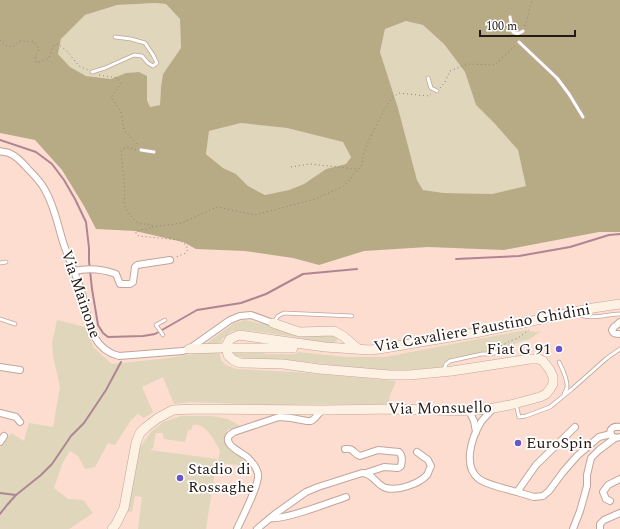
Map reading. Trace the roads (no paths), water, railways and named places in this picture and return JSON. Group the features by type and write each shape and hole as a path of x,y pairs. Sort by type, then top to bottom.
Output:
{"main road":[{"name":"Via Cavaliere Faustino Ghidini","path":"342,348 379,349 435,340 593,308 620,304"},
{"path":"273,323 300,332 331,331 338,333 358,349"},
{"name":"Via Monsuello","path":"112,529 124,508 136,444 140,433 158,418 173,410 396,409 469,411 516,404 540,397 546,394 553,384 553,377 550,370 543,360 539,359 530,359 444,372 390,375 319,369 283,364 240,363 233,360 228,355 226,346 230,339 239,335 327,348 342,348"},
{"path":"342,348 344,342 343,336"},
{"path":"189,349 221,348"},
{"path":"233,348 327,348"}],"street":[{"name":"Via Mainone","path":"0,151 9,153 22,162 41,182 46,191 54,210 60,232 82,294 92,334 97,342 107,351 119,356 178,352 189,349 230,320 240,316 251,315 273,323"},
{"path":"74,271 94,269 109,272 116,274 120,284 130,284 133,282 135,267 137,265 170,260"},
{"path":"620,322 612,330 616,334 620,334"},
{"path":"0,367 20,370"},
{"path":"494,408 484,419 476,432 470,455 473,472 479,479 488,484 534,497 543,496 549,492 563,472 577,456 599,438 605,435 615,436"},
{"path":"237,529 255,488 258,474 256,468 247,457 230,444 228,440 229,436 234,432 279,417 311,421 322,410"},
{"path":"469,411 474,421 476,432"},
{"path":"0,413 16,417 20,422"},
{"path":"517,492 536,465 575,426"},
{"path":"615,436 610,432 612,428 620,426"},
{"path":"0,442 4,436"},
{"path":"573,529 587,486 587,475 591,458 615,436"},
{"path":"257,529 306,492 362,473 384,467 398,468 401,466 401,455 399,452 378,450 360,456 350,448 345,449"},
{"path":"366,473 370,474 380,485 386,488 410,485 428,474 431,466 428,460 417,452"},
{"path":"610,501 606,499 603,492 608,485 620,479"},
{"path":"270,518 275,519 295,514 346,498"},
{"path":"600,529 600,524 604,520 620,513"}],"lane":[{"path":"510,17 514,32 519,34 524,31"},
{"path":"92,72 134,55 142,56 153,66 156,63 153,55 145,43 115,37"},
{"path":"519,42 557,78 583,117"},
{"path":"428,78 431,88 437,92"},
{"path":"141,150 154,152"},
{"path":"0,262 6,262"},
{"path":"575,312 580,316 587,317 620,314"},
{"path":"273,323 278,316 284,313 352,316"},
{"path":"0,319 15,324"},
{"path":"163,335 156,325 165,320"},
{"path":"516,404 519,417 550,407 607,358 620,350"},
{"path":"444,372 446,364 450,361 482,354 506,351"},
{"path":"559,362 567,382 567,388 563,396"}],"waterway":[{"path":"0,140 36,152 52,164 64,180 75,199 86,222 92,289 98,325 103,333 108,337 143,336 155,334 197,310 241,303 266,294 303,274 357,269"},
{"path":"456,259 519,256 570,247 609,235 620,234"},
{"path":"0,493 16,495 52,464 71,436 84,423 106,390 121,362"},
{"path":"0,514 16,495"}],"place":[{"name":"Fiat G 91","path":"559,349"},
{"name":"EuroSpin","path":"518,443"},
{"name":"Stadio di Rossaghe","path":"180,478"}]}
